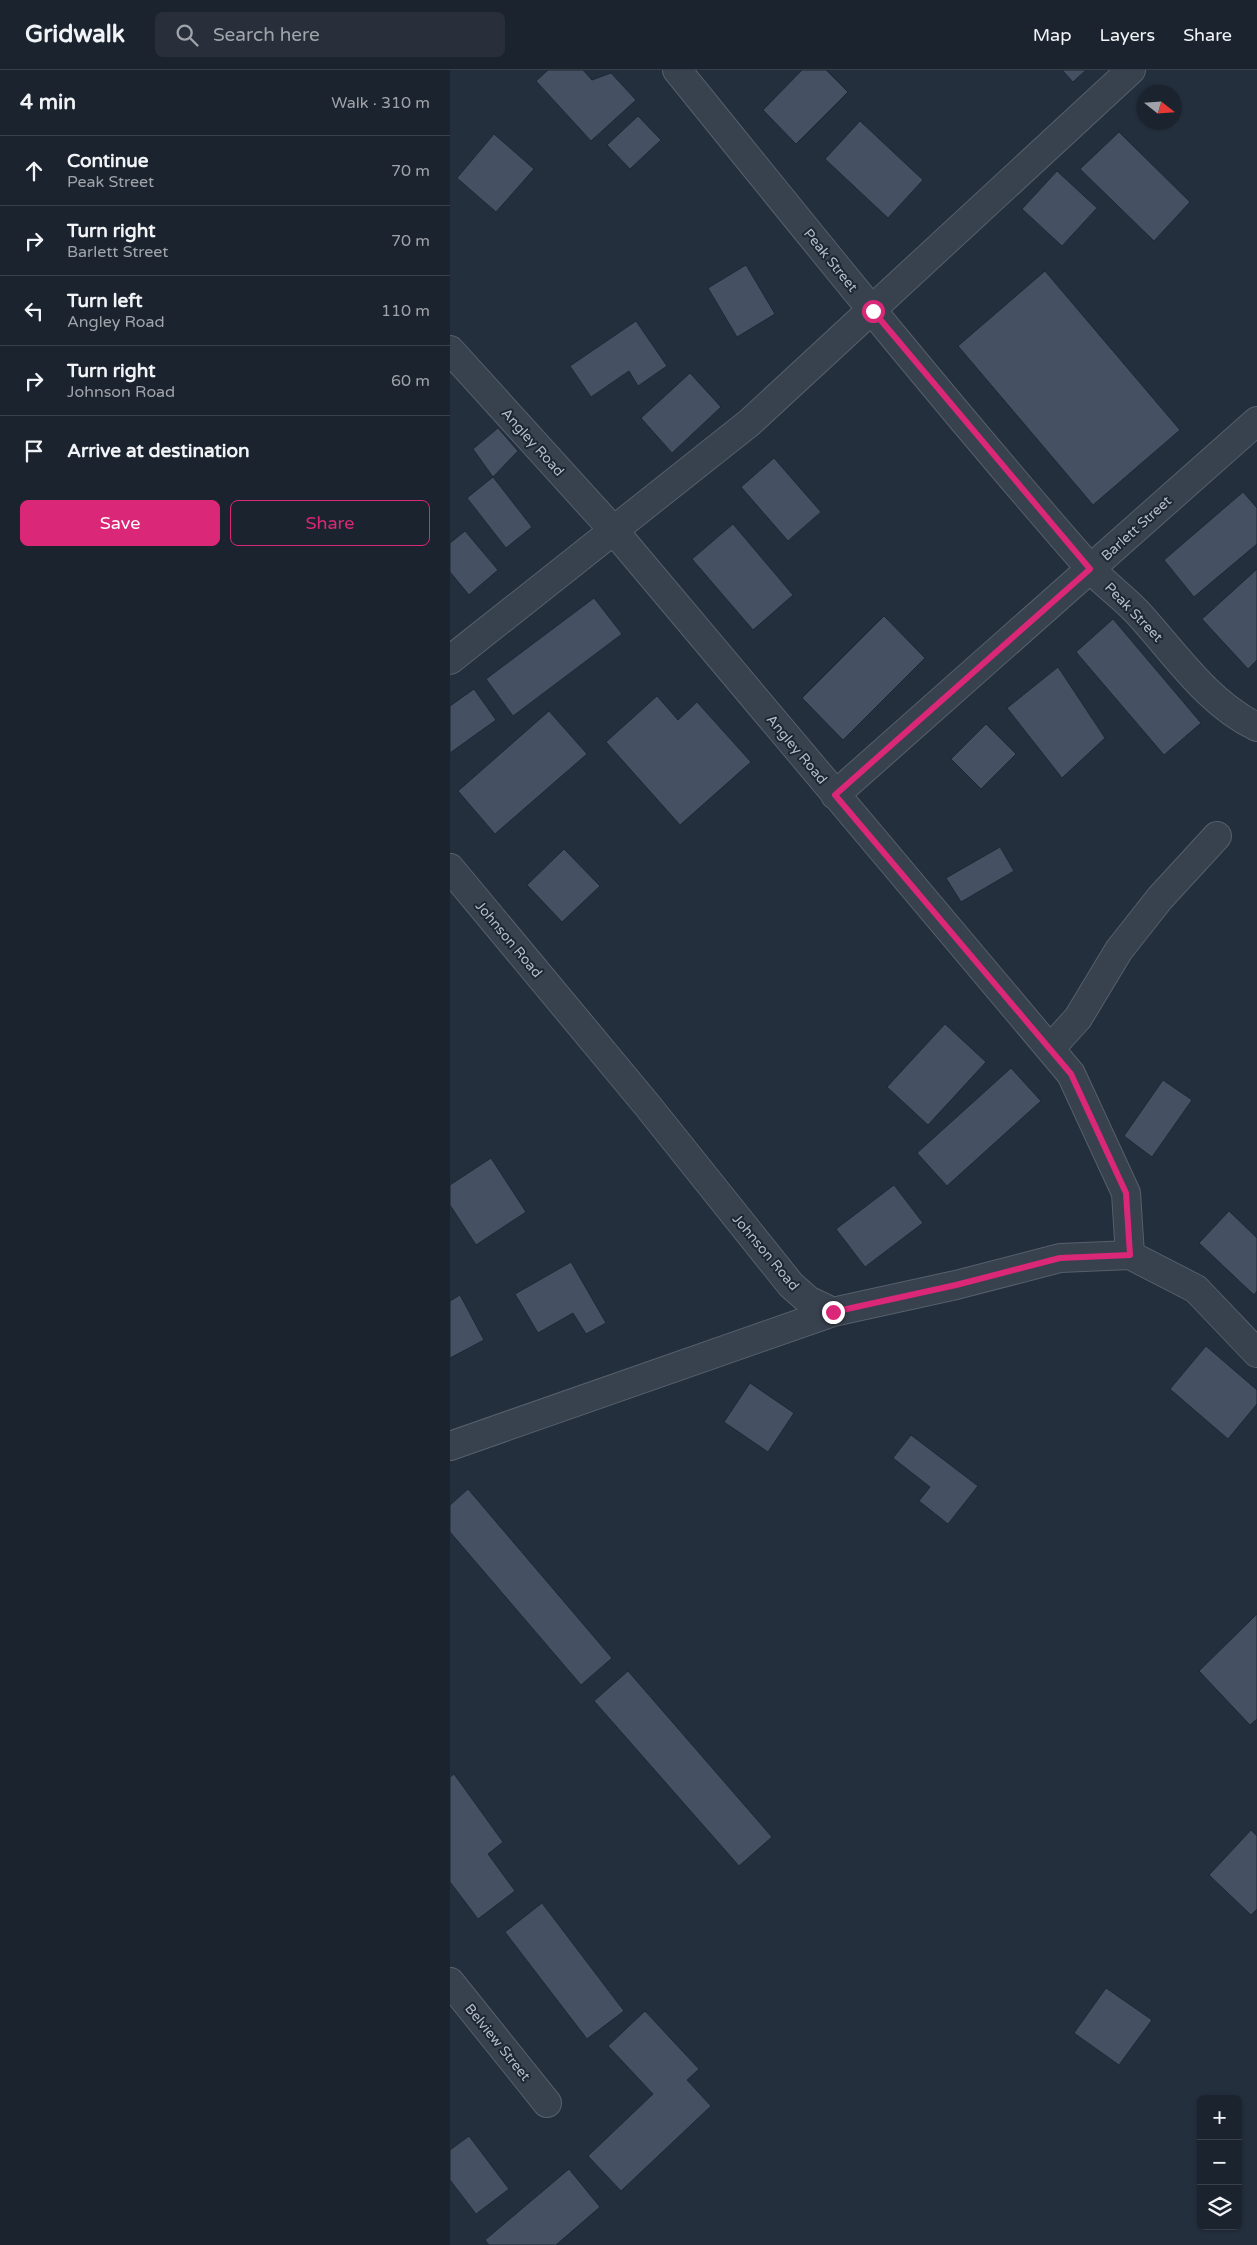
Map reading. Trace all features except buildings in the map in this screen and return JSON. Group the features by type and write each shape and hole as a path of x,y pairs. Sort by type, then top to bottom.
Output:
{"street":[{"name":"Peak Street","path":"677,70 873,311 1090,569 1135,610 1194,676 1236,716 1257,727"},
{"path":"450,660 614,532 749,423 873,311 1131,70"},
{"name":"Angley Road","path":"450,350 614,532 1071,1074 1126,1193 1130,1255"},
{"name":"Barlett Street","path":"835,795 1257,420"},
{"path":"1050,1049 1078,1018 1119,950 1160,898 1218,836"},
{"name":"Johnson Road","path":"450,868 647,1105 791,1285 808,1300 833,1312"},
{"path":"450,1446 833,1312 956,1285 1060,1258 1130,1255 1196,1289 1257,1353"},
{"name":"Belview Street","path":"450,1982 547,2103"}],"route":[{"path":"833,1312 956,1285 1060,1258 1130,1255 1126,1193 1071,1074 835,795 1090,569 873,311"}]}
